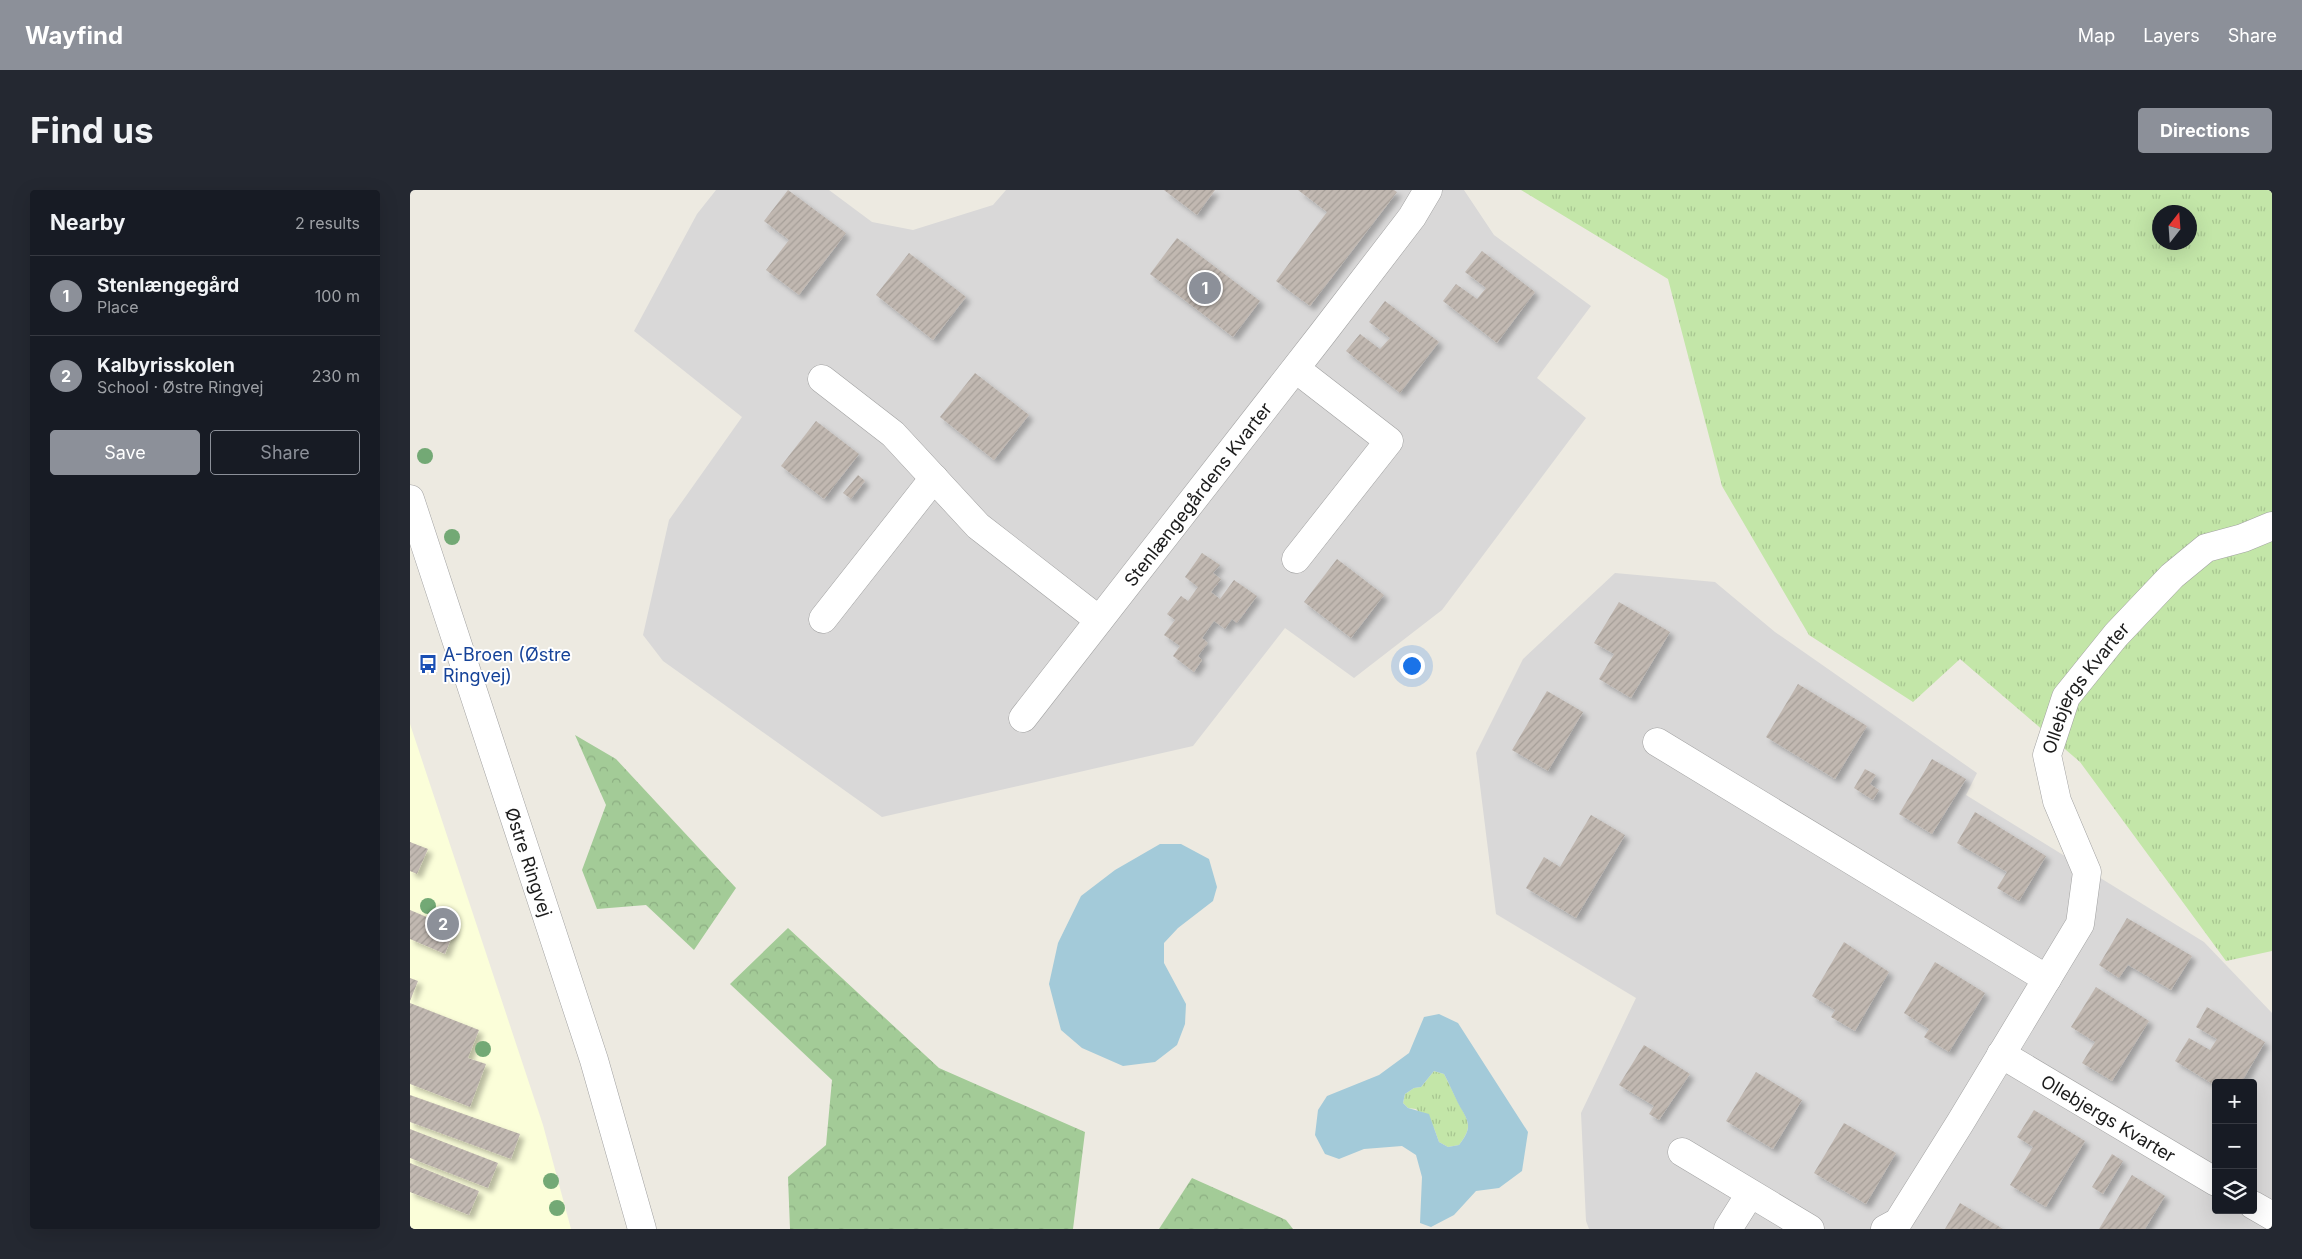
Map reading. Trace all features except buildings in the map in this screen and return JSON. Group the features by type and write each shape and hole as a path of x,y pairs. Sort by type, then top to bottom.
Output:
{"street":[{"name":"Stenlængegårdens Kvarter","path":"1023,718 1296,369 1412,217 1428,190"},
{"path":"1296,369 1390,441 1296,559"},
{"path":"822,379 893,434 978,526 1099,620"},
{"path":"823,619 934,478"},
{"name":"Østre Ringvej","path":"410,499 594,1060 642,1229"},
{"name":"Ollebjergs Kvarter","path":"1885,1229 1898,1222 2080,924 2087,872 2056,801 2048,755 2066,697 2116,635 2172,576 2206,548 2243,538 2272,526"},
{"path":"1657,742 2047,979"},
{"name":"Ollebjergs Kvarter","path":"2001,1054 2212,1180"},
{"path":"1682,1152 1810,1229"},
{"path":"1728,1229 1750,1194"},
{"path":"2257,1207 2272,1216"}],"shaded area":[{"path":"716,190 829,190 872,222 913,230 993,205 1006,190 1464,190 1494,235 1591,306 1537,378 1586,418 1442,610 1354,678 1285,628 1193,746 882,817 663,661 643,635 669,520 742,417 634,331 697,214"},
{"path":"1615,573 1715,582 1775,632 1977,773 1966,795 2204,942 2272,1013 2272,1229 1589,1229 1586,1221 1581,1113 1636,998 1496,914 1476,753 1523,659"},
{"path":"410,724 543,1125 571,1229 410,1229"}],"green space":[{"path":"1521,190 2272,190 2272,951 2226,961 2080,762 1960,659 1913,702 1809,635 1722,486 1668,279"},
{"path":"575,735 616,759 736,888 694,950 646,905 597,909 582,870 606,805"},
{"path":"788,928 939,1068 1085,1132 1073,1229 790,1229 788,1177 826,1145 832,1080 730,984"},
{"path":"1434,1071 1444,1074 1467,1119 1467,1133 1459,1145 1448,1147 1439,1142 1434,1128 1416,1109 1408,1108 1403,1103 1405,1094 1414,1088 1421,1087"},
{"path":"1192,1178 1286,1220 1293,1229 1159,1229"}],"water":[{"path":"1160,844 1181,844 1209,859 1217,887 1213,901 1178,928 1164,943 1164,963 1186,1004 1185,1024 1177,1045 1155,1062 1123,1066 1082,1048 1061,1030 1049,984 1058,943 1081,896 1115,870"},
{"path":"1439,1014 1458,1023 1528,1132 1522,1171 1499,1188 1476,1191 1454,1215 1431,1227 1420,1223 1422,1177 1416,1155 1402,1146 1364,1149 1339,1159 1325,1154 1315,1135 1318,1110 1327,1096 1379,1075 1409,1053 1424,1017","holes":["1434,1071 1444,1074 1468,1124 1467,1133 1459,1145 1448,1147 1439,1142 1429,1114 1408,1108 1403,1103 1405,1094 1414,1088 1421,1087"]}],"place":[{"name":"Stenlængegård","path":"1205,288"},
{"name":"A-Broen (Østre Ringvej)","path":"428,664"},
{"name":"Kalbyrisskolen","path":"443,924"}]}
